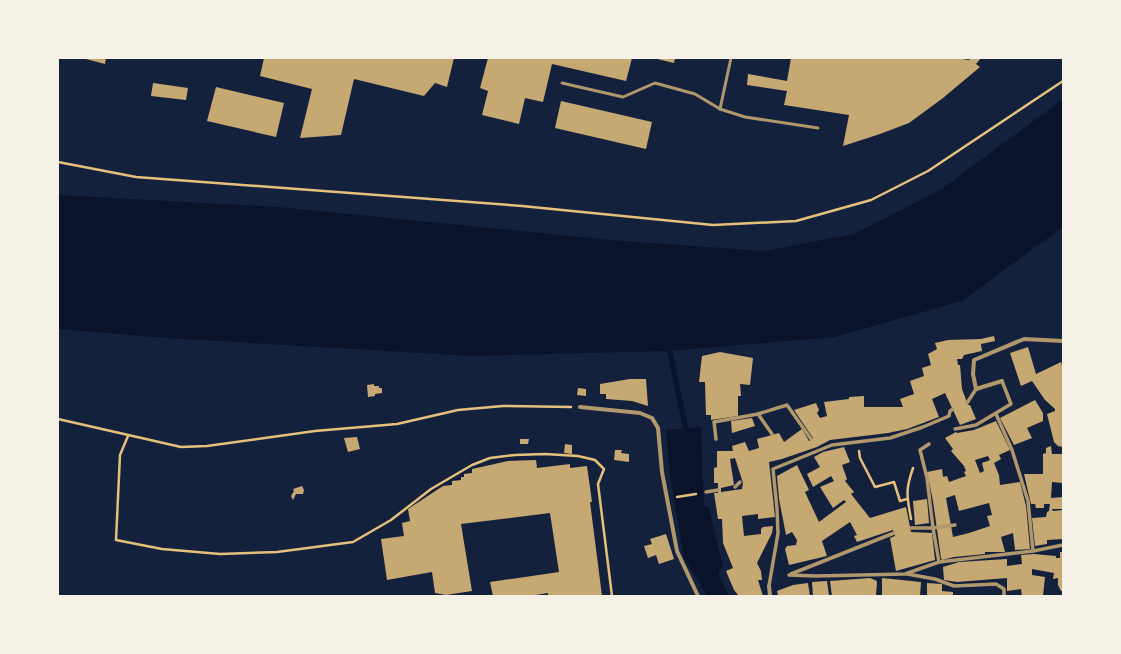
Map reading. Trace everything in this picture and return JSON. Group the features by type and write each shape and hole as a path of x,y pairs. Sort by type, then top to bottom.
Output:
{"street":[{"path":"976,389 973,374 974,360 1024,338 1063,341"},
{"path":"955,429 976,425 1011,404 1002,381 976,389 967,403"},
{"path":"716,439 714,422 758,414 787,405 811,439"},
{"path":"580,407 640,413 652,418 658,428 662,472 677,551 698,596"},
{"path":"770,596 769,586 778,533 773,469 817,449 832,445 890,438 923,427 949,416 950,411 953,409"},
{"path":"758,414 772,434"},
{"path":"996,414 1012,450 1028,501 1032,551"},
{"path":"930,444 920,450 927,478 939,562"},
{"path":"736,487 740,482"},
{"path":"706,492 718,490"},
{"path":"912,528 933,528 955,525"},
{"path":"894,533 789,574 816,576 905,574 935,579 954,586 996,584 1004,589 1004,596"},
{"path":"905,574 939,562 1032,551 1063,545"}],"lane":[{"path":"720,109 731,58"},
{"path":"562,83 623,97 655,82 695,94 720,109 746,117 818,128"}],"path":[{"path":"58,162 136,177 522,206 713,225 796,220 871,200 928,171 1063,81"},
{"path":"58,419 182,447 207,446 315,431 397,424 458,410 503,406 580,407"},
{"path":"128,436 120,455 116,540 162,549 220,554 277,552 353,542 391,520 431,489 472,465 490,458 545,454 578,456 595,460 604,469 598,484 612,596"},
{"path":"912,528 906,495 909,480 920,450"},
{"path":"860,458 875,487 894,482 900,501 907,499"},
{"path":"667,498 706,492"}],"water":[{"path":"1063,99 1063,227 962,301 835,337 669,351 473,356 165,338 58,329 58,195 278,207 610,240 764,251 854,234 942,189"},
{"path":"701,427 704,506 709,508 723,566 718,573 729,596 707,596 684,558 670,474 666,430"}],"building":[{"path":"82,58 106,58 105,64"},
{"path":"264,58 454,58 447,87 435,83 424,96 354,79 341,135 300,138 312,89 260,76"},
{"path":"488,58 632,58 626,81 552,64 543,102 525,98 519,124 482,115 488,91 480,88"},
{"path":"653,58 675,58 674,63"},
{"path":"791,58 956,58 969,60 971,58 981,58 976,64 980,67 943,98 909,123 843,146 849,115 784,105 787,91 747,85 748,74 787,81"},
{"path":"153,83 188,88 186,100 151,96"},
{"path":"216,87 284,103 276,137 207,121"},
{"path":"561,101 652,122 646,149 555,128"},
{"path":"994,336 995,341 981,344 982,351 964,355 962,359 957,359 958,365 960,365 962,389 968,405 970,405 976,419 960,425 945,393 932,399 939,417 907,429 888,433 830,440 817,447 769,462 775,517 758,519 758,514 742,516 744,536 761,534 761,529 763,527 773,526 772,533 757,563 761,571 762,580 758,580 763,596 739,596 734,590 726,571 733,568 723,543 722,519 718,519 714,493 718,493 718,483 714,483 714,468 717,467 717,451 733,451 732,446 745,442 749,451 759,448 757,439 779,433 784,442 802,429 809,441 813,438 794,410 816,403 819,410 817,413 820,418 827,416 824,402 849,399 849,397 864,396 864,407 903,407 900,399 914,394 910,381 924,376 922,368 931,365 928,354 937,349 935,343 948,340 981,339","holes":["735,458 743,483 742,489 721,492 721,488 734,485 730,459"]},
{"path":"1028,347 1036,374 1061,362 1063,370 1063,447 1058,446 1054,442 1047,414 1055,411 1055,409 1045,400 1032,381 1021,386 1010,353"},
{"path":"720,352 753,358 750,385 740,384 741,396 738,396 738,416 711,420 711,415 706,415 705,382 699,382 702,356"},
{"path":"630,379 646,379 648,406 632,401 606,399 606,394 600,394 600,384"},
{"path":"374,384 374,386 379,386 379,388 382,388 382,393 368,397 367,385"},
{"path":"578,388 586,389 586,396 577,395"},
{"path":"1035,400 1043,413 1043,421 1027,428 1032,438 1014,445 1000,418"},
{"path":"752,418 755,426 732,433 731,421"},
{"path":"996,421 1010,450 999,455 1001,459 994,463 999,475 1000,485 1020,482 1026,506 1030,549 1015,550 1013,533 1001,537 1005,552 985,552 985,554 954,557 942,560 927,472 942,469 943,477 947,476 949,482 966,476 964,466 951,451 953,449 945,438 956,432 974,430","holes":["988,456 990,460 982,463 984,471 980,473 975,460","955,495 959,511 989,503 992,515 987,516 990,526 953,537 946,498"]},
{"path":"357,437 360,449 348,452 344,438"},
{"path":"520,439 529,439 528,444 520,444"},
{"path":"565,444 572,445 572,454 564,453"},
{"path":"1051,446 1052,454 1063,454 1063,483 1052,482 1051,498 1063,497 1063,509 1052,509 1053,511 1063,510 1063,539 1047,540 1047,544 1035,546 1032,518 1046,517 1050,504 1044,504 1044,508 1036,508 1035,504 1031,504 1024,474 1043,474 1043,454 1046,453 1046,448"},
{"path":"844,447 850,462 842,465 847,479 845,481 854,492 851,494 870,518 906,507 911,532 932,533 935,560 896,571 890,538 895,536 893,530 857,542 854,536 857,535 850,522 822,541 827,556 789,565 785,549 787,546 796,545 797,540 792,532 786,535 779,499 777,476 797,465 809,490 805,492 819,522 846,502 844,500 833,508 820,487 834,481 831,476 813,487 807,474 820,467 814,457 823,452"},
{"path":"615,450 622,450 621,453 629,454 629,462 614,460"},
{"path":"536,460 537,468 570,464 570,468 587,466 602,596 548,596 548,593 530,596 493,596 490,582 559,572 550,513 461,524 472,591 446,595 435,593 432,572 387,580 381,539 404,536 402,523 410,521 408,509 443,486 452,485 452,481 461,480 461,477 464,477 464,474 472,473 472,469 508,461"},
{"path":"302,486 304,490 303,494 296,494 293,500 291,496 294,491 293,489"},
{"path":"927,499 929,523 915,525 913,501"},
{"path":"666,534 674,559 659,564 656,555 648,558 644,546 652,544 650,539"},
{"path":"1060,552 1063,552 1063,591 1061,591 1058,585 1058,578 1053,579 1054,573 1032,569 1032,575 1045,577 1043,596 1022,596 1021,589 1007,591 1007,578 957,582 944,580 943,567 959,562 1007,559 1007,566 1022,564 1021,555 1034,554 1056,556 1056,558 1060,558"},
{"path":"870,578 877,581 876,596 832,596 830,581"},
{"path":"882,578 921,582 920,596 882,596"},
{"path":"827,581 829,596 813,596 812,582"},
{"path":"808,583 810,596 778,596 777,591 793,585"},
{"path":"927,583 942,584 942,591 953,592 953,596 927,596"}],"waterway":[{"path":"668,343 687,435"}]}
